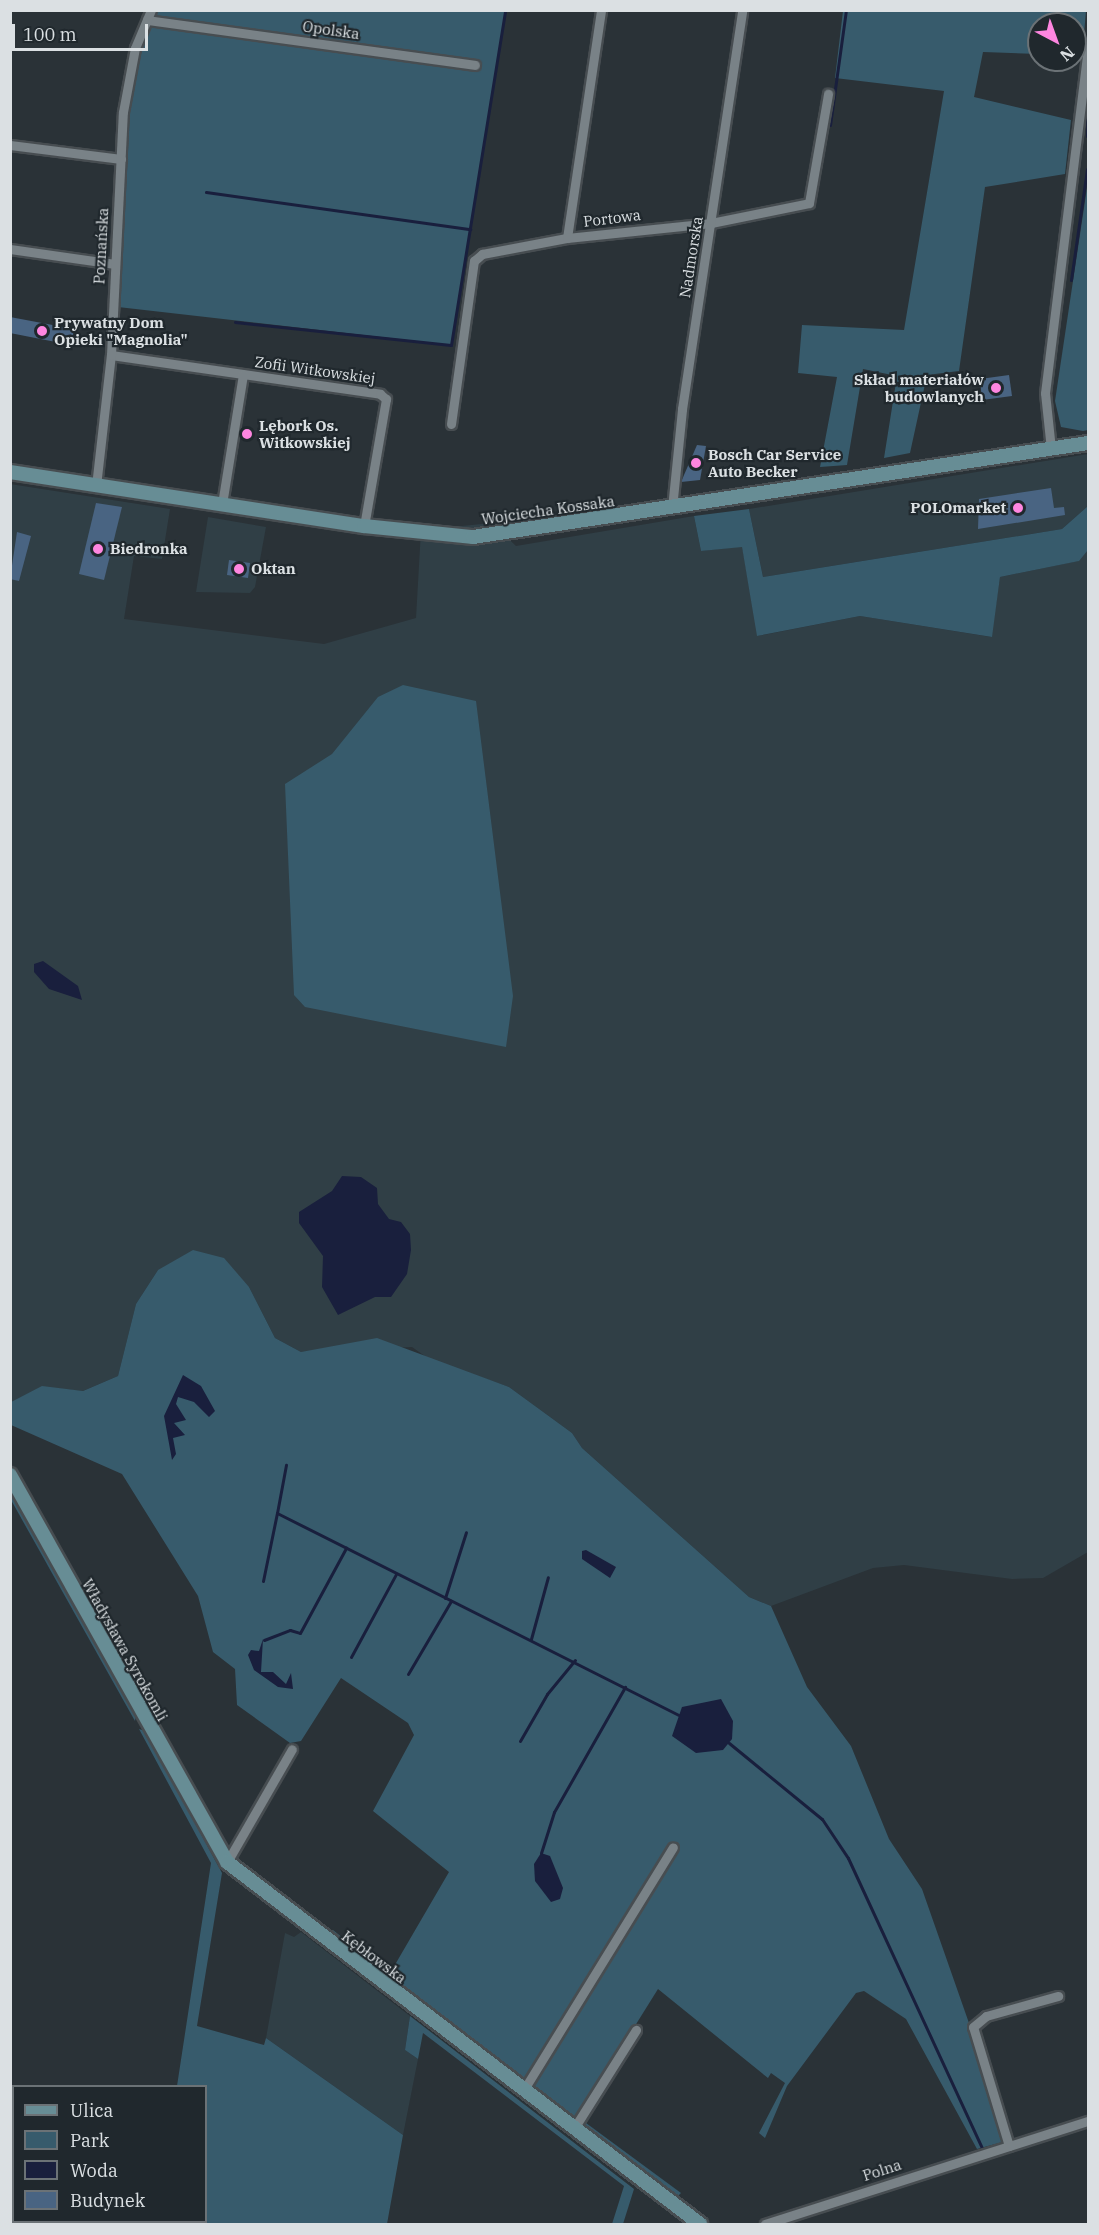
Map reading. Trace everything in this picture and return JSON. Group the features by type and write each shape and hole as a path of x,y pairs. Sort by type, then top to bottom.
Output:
{"main road":[{"name":"Wojciecha Kossaka","path":"10,472 364,526 473,537 1089,443"},
{"name":"Władysława Syrokomli","path":"10,1475 212,1841"},
{"name":"Kębłowska","path":"212,1841 227,1862 523,2091 700,2224"}],"street":[{"path":"567,238 601,10"},
{"name":"Nadmorska","path":"672,508 682,409 742,10"},
{"name":"Opolska","path":"149,15 476,65"},
{"name":"Poznańska","path":"96,486 111,355 127,85 149,15"},
{"path":"1051,449 1045,393 1089,48"},
{"name":"Portowa","path":"452,424 474,261 482,254 567,238 711,223 809,203 828,94"},
{"path":"10,145 121,159"},
{"path":"10,249 115,264"},
{"name":"Zofii Witkowskiej","path":"111,355 380,394 386,399 364,526"},
{"path":"222,504 243,375"},
{"path":"227,1862 292,1749"},
{"path":"523,2091 673,1847"},
{"path":"1008,2146 973,2027 986,2016 1058,1996"},
{"path":"578,2122 636,2030"},
{"name":"Polna","path":"765,2224 1089,2121"}],"shaded area":[{"path":"1088,454 1088,506 1062,529 763,577 749,509"},
{"path":"10,484 170,509 162,559 134,556 124,619 324,644 416,618 421,530 492,523 516,546 694,516 701,551 742,546 758,636 860,616 991,637 1000,577 1078,561 1088,550 1088,1552 1043,1578 1012,1579 904,1565 873,1568 771,1606 749,1597 582,1448 572,1433 509,1387 429,1359 412,1347 301,1352 275,1338 249,1287 158,1270 136,1304 118,1376 83,1391 42,1387 11,1402"},
{"path":"208,517 266,527 255,587 250,593 196,592"},
{"path":"301,1932 410,2016 405,2050 418,2059 403,2135 266,2038 285,1933 294,1937"}],"green space":[{"path":"156,11 505,11 451,345 118,307 129,112 143,41"},
{"path":"843,11 1086,11 1027,12 1027,54 983,52 974,97 1071,120 1065,174 985,187 959,371 927,375 910,453 884,458 897,376 863,369 847,465 820,467 837,377 798,373 802,325 904,330 944,91 835,78"},
{"path":"1088,181 1088,430 1083,431 1061,427 1055,401"},
{"path":"1088,506 1088,550 1079,561 1000,577 992,637 860,616 757,636 742,547 701,551 694,516 749,509 763,577 1062,529"},
{"path":"403,685 476,701 513,996 506,1047 305,1007 294,995 285,784 332,754 378,697"},
{"path":"193,1250 224,1258 249,1287 275,1338 301,1352 377,1338 509,1387 572,1433 582,1448 749,1597 771,1606 807,1687 851,1746 889,1839 922,1889 1010,2140 977,2149 906,2019 864,1991 856,1993 787,2086 765,2138 759,2133 785,2083 771,2073 768,2078 658,1989 575,2122 330,1935 333,1930 389,1975 449,1872 373,1811 414,1735 408,1723 341,1678 301,1741 290,1743 237,1705 235,1669 213,1652 198,1596 122,1474 11,1425 11,1402 42,1386 83,1391 118,1376 136,1304 158,1270"},
{"path":"10,1487 136,1716 135,1721 11,1500"},
{"path":"139,1729 145,1731 222,1873 197,2026 264,2045 266,2038 403,2135 387,2224 11,2224 11,2195 12,2223 207,2223 207,2085 177,2085 211,1863"},
{"path":"410,2016 634,2189 623,2224 612,2224 624,2186 423,2033 418,2059 405,2050"},
{"path":"586,2123 681,2193 678,2196 582,2126"}],"water":[{"path":"43,961 78,986 82,1000 49,989 34,972 34,964"},
{"path":"342,1176 361,1177 377,1188 378,1204 389,1219 401,1222 410,1234 411,1250 407,1274 391,1297 375,1297 338,1315 322,1287 323,1256 299,1223 299,1212 332,1191"},
{"path":"183,1375 201,1386 215,1411 209,1417 194,1402 178,1397 176,1404 186,1420 174,1423 185,1435 173,1438 176,1454 172,1460 164,1416"},
{"path":"586,1550 616,1567 610,1578 582,1559 582,1551"},
{"path":"263,1639 261,1672 273,1672 286,1684 291,1673 293,1689 278,1687 254,1670 248,1655 251,1650 259,1651"},
{"path":"721,1699 733,1721 732,1739 723,1750 696,1753 672,1736 682,1707"},
{"path":"541,1853 550,1856 563,1888 560,1899 551,1902 535,1881 534,1864"}],"building":[{"name":"Prywatny Dom Opieki \"Magnolia\"","path":"10,317 74,329 71,345 10,333"},
{"name":"Skład materiałów budowlanych","path":"1009,375 1012,396 982,400 980,379"},
{"name":"Bosch Car Service Auto Becker","path":"697,445 706,446 700,480 681,482"},
{"name":"POLOmarket","path":"1051,488 1054,508 1064,507 1065,515 978,529 979,499"},
{"name":"Biedronka","path":"96,503 122,507 104,580 79,574"},
{"path":"17,532 31,536 19,581 10,579"},
{"name":"Oktan","path":"229,560 250,563 248,578 227,575"}],"waterway":[{"path":"235,322 451,345 505,10"},
{"path":"830,125 846,10"},
{"path":"1087,136 1088,100"},
{"path":"1071,280 1087,169"},
{"path":"206,192 470,229"},
{"path":"277,1513 286,1465"},
{"path":"263,1581 277,1513 678,1715"},
{"path":"445,1598 466,1532"},
{"path":"264,1640 290,1630 300,1633 346,1548"},
{"path":"351,1657 396,1574"},
{"path":"531,1639 548,1577"},
{"path":"408,1674 451,1601"},
{"path":"520,1741 547,1694 575,1660"},
{"path":"541,1853 554,1812 625,1687"},
{"path":"729,1743 822,1819 848,1858 982,2148"}],"place":[{"name":"Prywatny Dom Opieki \"Magnolia\"","path":"42,331"},
{"name":"Skład materiałów budowlanych","path":"996,388"},
{"name":"Lębork Os. Witkowskiej","path":"247,434"},
{"name":"Bosch Car Service Auto Becker","path":"696,463"},
{"name":"POLOmarket","path":"1018,508"},
{"name":"Biedronka","path":"98,549"},
{"name":"Oktan","path":"239,569"}]}
